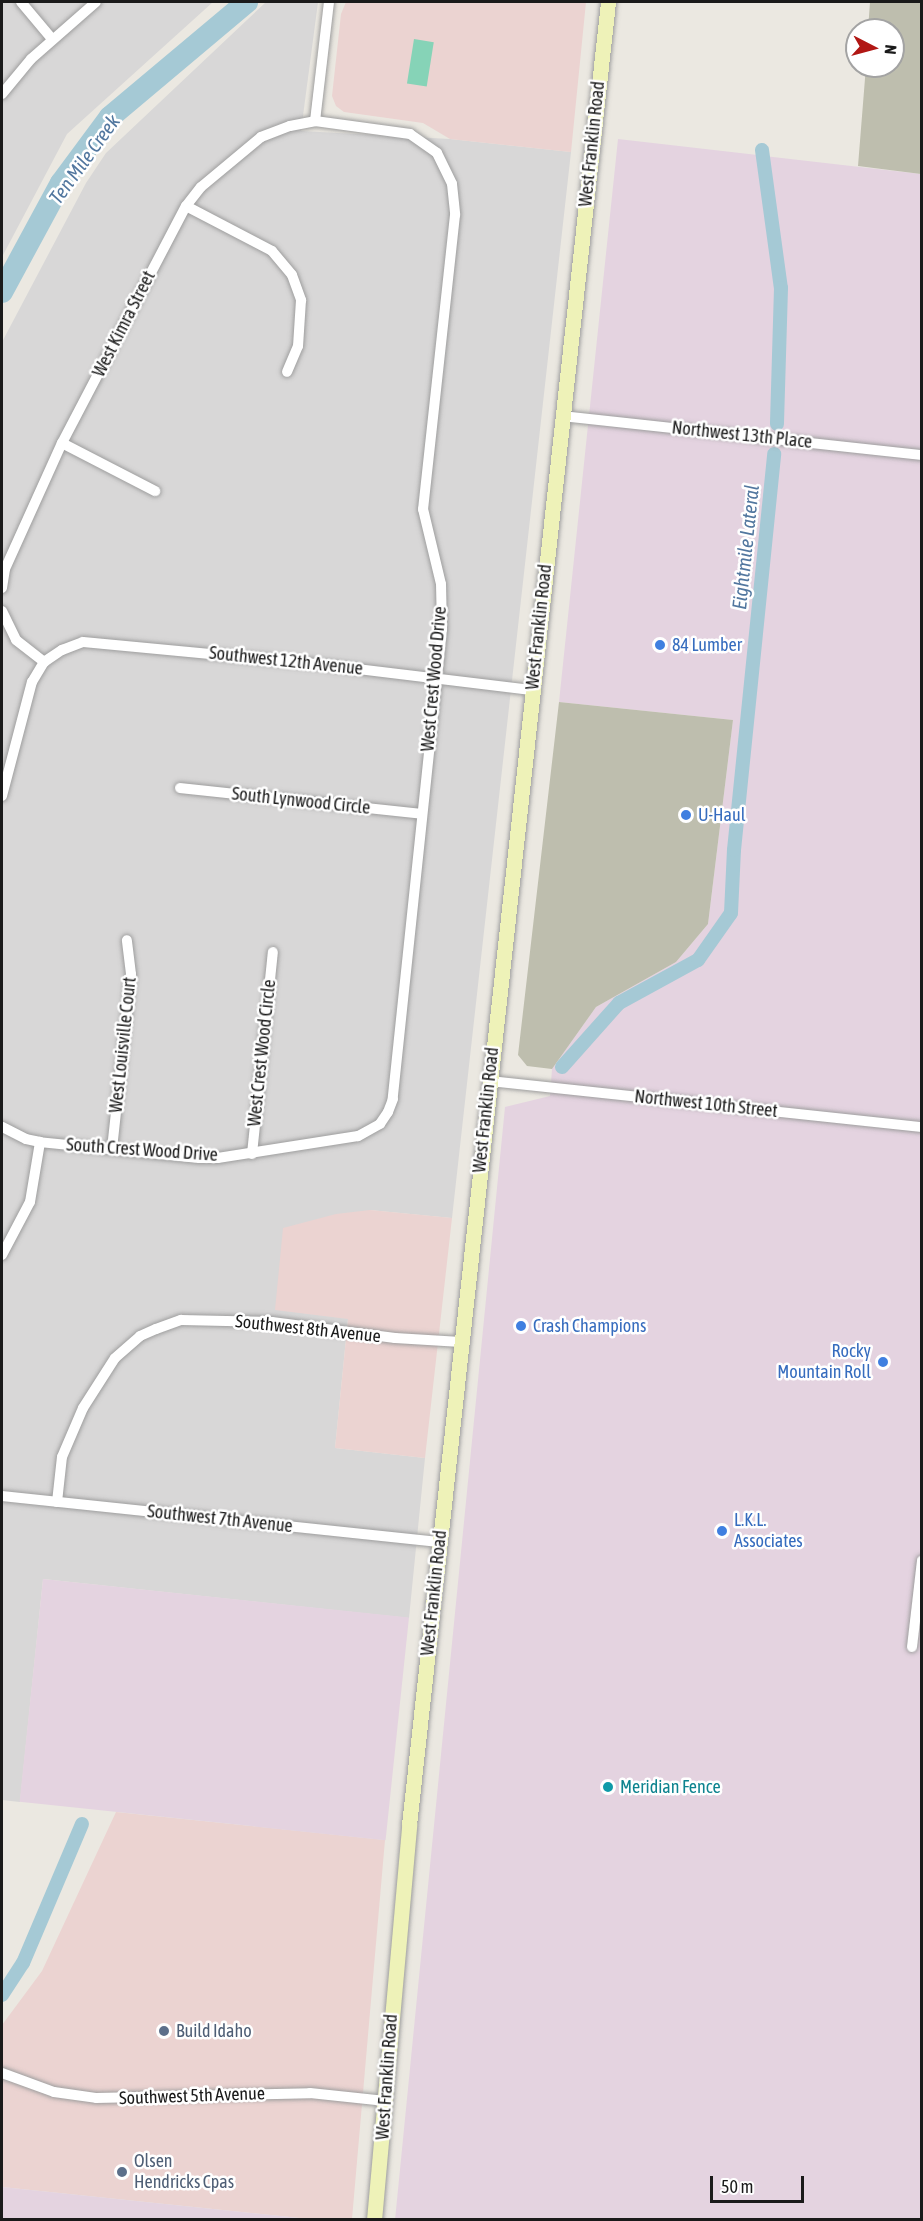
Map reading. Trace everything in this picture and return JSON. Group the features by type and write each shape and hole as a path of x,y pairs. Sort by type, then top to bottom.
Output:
{"main road":[{"name":"West Franklin Road","path":"374,2220 386,2101 398,1933 439,1542 608,2"}],"street":[{"path":"21,2 52,39"},
{"path":"2,94 31,58 96,2"},
{"path":"315,121 329,2"},
{"name":"West Kimra Street","path":"2,588 5,569 62,443 186,206 201,187 261,137 290,126 315,121"},
{"name":"West Crest Wood Drive","path":"315,121 410,134 437,153 452,184 455,215 423,509 441,584 442,629 393,1099 380,1124 369,1132 316,1144"},
{"path":"186,206 272,252 292,274 301,300 298,346 287,372"},
{"name":"Northwest 13th Place","path":"562,416 921,455"},
{"path":"62,443 155,491"},
{"path":"2,611 16,640 44,662 32,681 2,796"},
{"name":"Southwest 12th Avenue","path":"44,662 62,650 83,642 99,641 532,690"},
{"name":"South Lynwood Circle","path":"180,788 422,814"},
{"name":"West Louisville Court","path":"112,1149 131,974 127,940"},
{"name":"West Crest Wood Circle","path":"252,1154 273,952"},
{"name":"Northwest 10th Street","path":"490,1081 921,1127"},
{"path":"2,1127 26,1139 40,1142 30,1202 2,1255"},
{"name":"South Crest Wood Drive","path":"40,1142 199,1158 252,1154 316,1144"},
{"name":"Southwest 8th Avenue","path":"57,1502 62,1456 83,1408 115,1358 140,1336 156,1329 181,1320 262,1321 395,1338 461,1342"},
{"name":"Southwest 7th Avenue","path":"2,1496 439,1542"},
{"path":"912,1647 921,1561"},
{"name":"Southwest 5th Avenue","path":"2,2073 54,2092 96,2098 310,2093 386,2101"}],"shaded area":[{"path":"2,2 213,2 67,134 2,257"},
{"path":"266,2 318,2 301,131 450,139 571,152 452,1218 370,1210 348,1319 335,1448 425,1458 409,1618 43,1579 20,1802 2,1800 2,342 86,183 106,153"},
{"path":"346,2 586,2 571,152 450,139 423,123 344,112 336,106 332,96 341,14"},
{"path":"870,2 921,2 921,174 858,166 865,78 905,78 905,18 869,18"},
{"path":"618,139 921,174 921,2219 395,2220 505,1107 550,1096 552,1069 596,1007 676,962 708,924 733,720 559,702"},
{"path":"559,702 733,720 708,924 676,962 596,1007 552,1069 527,1066 518,1055"},
{"path":"370,1210 452,1218 425,1458 335,1448 348,1319 275,1310 283,1228 336,1214"},
{"path":"43,1579 409,1617 386,1840 20,1802"},
{"path":"116,1812 385,1840 352,2219 309,2219 2,2187 2,2025 42,1971"},
{"path":"2,2187 309,2219 2,2219"}],"green space":[{"path":"414,39 434,42 427,87 407,83"}],"waterway":[{"name":"Ten Mile Creek","path":"2,292 61,183 110,117 247,2"},
{"name":"Eightmile Lateral","path":"762,150 781,288 777,424"},
{"name":"Eightmile Lateral","path":"562,1067 619,1003 698,960 731,913 734,850 774,454"},
{"name":"Eightmile Lateral","path":"2,1995 23,1963 82,1824"}],"place":[{"name":"84 Lumber","path":"660,645"},
{"name":"U-Haul","path":"686,815"},
{"name":"Crash Champions","path":"521,1326"},
{"name":"Rocky Mountain Roll","path":"883,1362"},
{"name":"L.K.L. Associates","path":"722,1531"},
{"name":"Meridian Fence","path":"608,1787"},
{"name":"Build Idaho","path":"164,2031"},
{"name":"Olsen Hendricks Cpas","path":"122,2172"}]}
